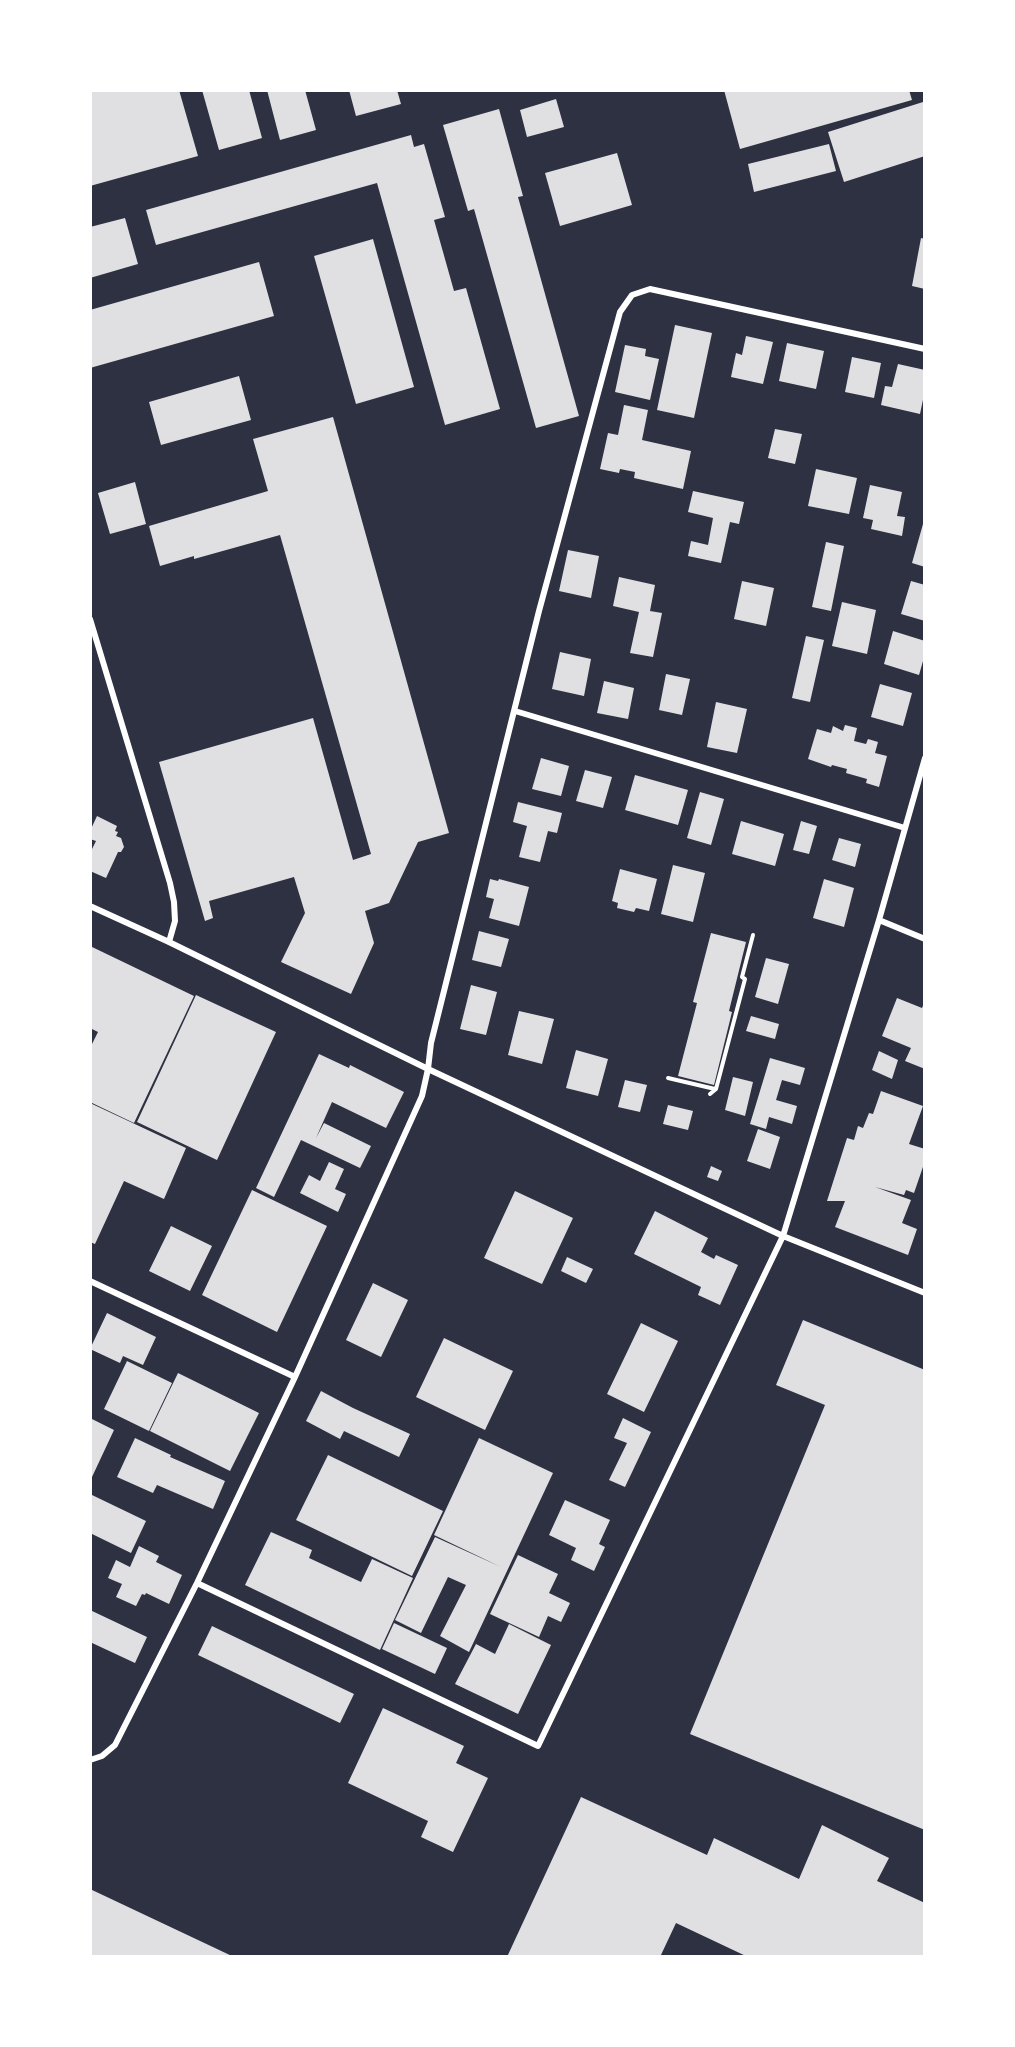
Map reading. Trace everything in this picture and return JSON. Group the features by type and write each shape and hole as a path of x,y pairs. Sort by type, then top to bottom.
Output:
{"street":[{"path":"90,1760 102,1756 115,1745 197,1583 295,1377 422,1096 431,1043 539,611 620,312 632,295 650,289 925,350"},
{"path":"90,619 170,882 175,921 169,942"},
{"path":"515,711 905,828"},
{"path":"197,1583 538,1746 783,1236 879,920 925,758"},
{"path":"90,906 169,942 428,1069 783,1236 925,1293"},
{"path":"879,920 925,939"},
{"path":"90,1281 295,1377"}],"path":[{"path":"710,1094 716,1089 746,979 742,977 753,934"},
{"path":"668,1078 716,1089"}],"building":[{"path":"90,90 179,90 198,156 90,186"},
{"path":"202,90 249,90 262,138 219,150"},
{"path":"267,90 305,90 316,130 280,140"},
{"path":"349,90 397,90 401,104 356,116"},
{"path":"724,90 909,90 912,100 740,149"},
{"path":"556,99 564,127 527,137 520,110"},
{"path":"923,102 925,156 844,182 828,132"},
{"path":"499,109 523,196 518,197 579,416 536,428 474,209 468,211 443,125"},
{"path":"411,135 414,147 424,144 445,217 434,220 454,291 466,288 500,409 445,425 377,183 156,245 146,210"},
{"path":"829,144 836,171 754,192 748,164"},
{"path":"617,153 632,205 560,226 545,173"},
{"path":"125,218 138,264 90,278 90,227"},
{"path":"921,238 925,239 925,289 912,286"},
{"path":"373,239 414,387 356,404 314,256"},
{"path":"259,262 274,316 90,368 90,310"},
{"path":"675,325 712,333 694,418 657,410"},
{"path":"746,336 773,342 763,384 731,377 736,353 742,355"},
{"path":"787,343 824,351 816,389 779,381"},
{"path":"625,345 646,349 645,356 659,359 650,400 615,392"},
{"path":"852,357 881,363 874,398 845,392"},
{"path":"898,364 925,370 925,390 920,414 881,405 885,386 892,387"},
{"path":"239,376 251,420 161,445 149,402"},
{"path":"624,405 648,410 642,440 691,451 683,489 634,478 635,472 620,469 619,473 600,469 608,433 618,435"},
{"path":"333,417 449,833 418,842 389,903 365,911 374,943 351,994 281,962 305,913 294,877 209,901 213,918 205,921 159,762 313,718 353,860 371,854 280,535 160,566 149,526 268,491 253,439"},
{"path":"775,429 802,434 795,464 768,458"},
{"path":"816,469 857,478 849,514 808,506"},
{"path":"135,482 146,524 110,534 98,493"},
{"path":"870,485 902,492 897,516 905,517 902,536 871,529 873,520 863,518"},
{"path":"693,491 744,502 739,524 730,522 721,563 688,556 691,541 708,545 713,518 688,512"},
{"path":"923,524 925,524 925,567 912,563"},
{"path":"826,542 844,546 831,611 812,607"},
{"path":"568,550 599,556 591,598 559,591"},
{"path":"619,577 655,585 650,611 662,613 653,657 630,653 639,612 613,606"},
{"path":"742,581 774,588 766,626 734,619"},
{"path":"911,581 925,585 925,621 901,614"},
{"path":"842,602 876,610 867,654 832,646"},
{"path":"893,631 925,641 925,654 919,675 884,664"},
{"path":"806,636 824,640 810,702 792,698"},
{"path":"560,652 591,659 584,696 552,689"},
{"path":"666,674 690,679 682,715 659,710"},
{"path":"604,681 634,688 628,719 597,713"},
{"path":"880,684 912,693 903,726 871,717"},
{"path":"716,702 747,709 737,753 707,747"},
{"path":"845,725 857,728 854,741 866,744 868,739 878,742 875,753 887,756 879,787 866,783 867,779 846,773 847,769 832,765 831,767 808,759 817,729 831,733 833,726 843,731"},
{"path":"541,758 569,766 561,796 532,789"},
{"path":"585,770 612,777 603,808 576,801"},
{"path":"635,775 688,790 678,825 625,810"},
{"path":"700,792 724,799 711,845 687,838"},
{"path":"518,802 562,813 557,833 548,831 540,862 519,857 527,826 513,822"},
{"path":"97,816 117,826 116,836 121,838 124,847 121,852 118,852 106,878 90,871 90,853 96,841 90,839 90,831"},
{"path":"741,821 784,834 775,866 732,854"},
{"path":"801,821 817,826 809,854 793,850"},
{"path":"839,838 861,844 855,867 832,860"},
{"path":"673,865 705,873 693,922 661,914"},
{"path":"620,869 657,879 649,911 636,908 634,912 617,908 618,903 612,901"},
{"path":"490,879 498,881 499,879 529,887 519,926 489,918 494,899 486,897"},
{"path":"824,879 854,888 844,927 813,918"},
{"path":"479,931 509,939 501,967 472,960"},
{"path":"711,933 746,942 714,1085 678,1076 697,1003 693,1002"},
{"path":"90,946 194,996 134,1123 90,1102 90,1048 98,1032 90,1028"},
{"path":"766,958 789,964 778,1004 755,997"},
{"path":"471,985 497,992 486,1035 460,1029"},
{"path":"196,995 276,1032 217,1160 137,1122"},
{"path":"897,998 922,1008 925,1001 925,1069 905,1061 911,1048 882,1036"},
{"path":"519,1011 554,1019 542,1064 508,1055"},
{"path":"751,1016 779,1024 775,1039 746,1031"},
{"path":"576,1050 608,1059 598,1096 566,1088"},
{"path":"879,1051 898,1060 892,1079 872,1070"},
{"path":"319,1054 349,1068 350,1065 404,1092 386,1128 332,1102 316,1138 324,1123 371,1146 360,1168 301,1140 274,1197 256,1188"},
{"path":"770,1058 805,1068 800,1085 782,1080 776,1100 797,1106 792,1124 769,1117 766,1129 750,1124"},
{"path":"733,1077 753,1082 745,1116 725,1110"},
{"path":"625,1080 647,1085 640,1112 618,1107"},
{"path":"881,1091 923,1106 909,1144 925,1149 925,1161 914,1193 906,1190 904,1195 875,1187 911,1200 902,1223 917,1229 908,1255 835,1227 845,1201 827,1201 847,1138 854,1140 858,1126 863,1128 869,1113 873,1114"},
{"path":"90,1103 186,1148 164,1199 124,1181 95,1244 90,1242"},
{"path":"668,1105 693,1111 688,1130 663,1124"},
{"path":"758,1129 780,1137 770,1169 747,1161"},
{"path":"329,1162 344,1169 335,1189 346,1194 338,1212 300,1193 309,1175 320,1181"},
{"path":"711,1166 722,1171 718,1181 707,1177"},
{"path":"252,1190 327,1226 277,1332 202,1295"},
{"path":"515,1191 573,1218 542,1284 484,1258"},
{"path":"655,1211 708,1238 701,1252 714,1259 716,1255 738,1265 720,1305 698,1295 701,1287 634,1254"},
{"path":"171,1226 212,1246 190,1291 149,1271"},
{"path":"567,1257 593,1269 586,1283 561,1271"},
{"path":"373,1283 408,1300 381,1357 346,1340"},
{"path":"107,1313 156,1337 143,1365 123,1356 120,1363 90,1349"},
{"path":"803,1320 925,1370 925,1830 690,1734 825,1405 776,1385"},
{"path":"641,1323 678,1341 644,1412 607,1394"},
{"path":"444,1338 513,1371 485,1430 416,1397"},
{"path":"127,1361 172,1383 149,1431 104,1409"},
{"path":"178,1373 259,1413 230,1471 150,1431"},
{"path":"321,1391 410,1434 399,1457 344,1431 340,1439 306,1421"},
{"path":"90,1418 114,1430 92,1477 90,1477"},
{"path":"623,1418 651,1432 625,1487 609,1480 627,1443 614,1438"},
{"path":"135,1438 171,1455 170,1457 225,1481 213,1509 157,1485 153,1493 117,1477"},
{"path":"479,1438 553,1473 469,1652 440,1636 466,1585 448,1577 421,1633 395,1620 435,1537 501,1567 434,1535"},
{"path":"328,1455 443,1511 412,1576 296,1520"},
{"path":"92,1495 146,1521 131,1553 90,1533"},
{"path":"565,1500 610,1520 599,1544 605,1547 594,1571 571,1560 576,1548 549,1535"},
{"path":"271,1532 312,1550 309,1558 361,1582 372,1559 413,1578 380,1650 245,1585"},
{"path":"139,1546 159,1556 156,1562 182,1575 169,1604 146,1593 142,1594 136,1606 116,1597 122,1584 108,1578 116,1560 130,1567"},
{"path":"518,1555 558,1574 549,1593 570,1603 561,1622 548,1616 539,1637 490,1614"},
{"path":"90,1610 147,1637 135,1663 90,1642"},
{"path":"394,1623 447,1648 435,1674 382,1649"},
{"path":"509,1624 551,1645 518,1714 455,1684 476,1644 495,1654"},
{"path":"212,1626 354,1694 340,1723 198,1655"},
{"path":"383,1708 464,1746 456,1763 488,1778 453,1852 421,1837 428,1821 348,1783"},
{"path":"581,1797 707,1855 714,1838 799,1879 822,1825 889,1858 877,1881 925,1903 925,1957 748,1957 676,1923 660,1957 507,1957"},
{"path":"90,1889 234,1957 90,1957"}]}
